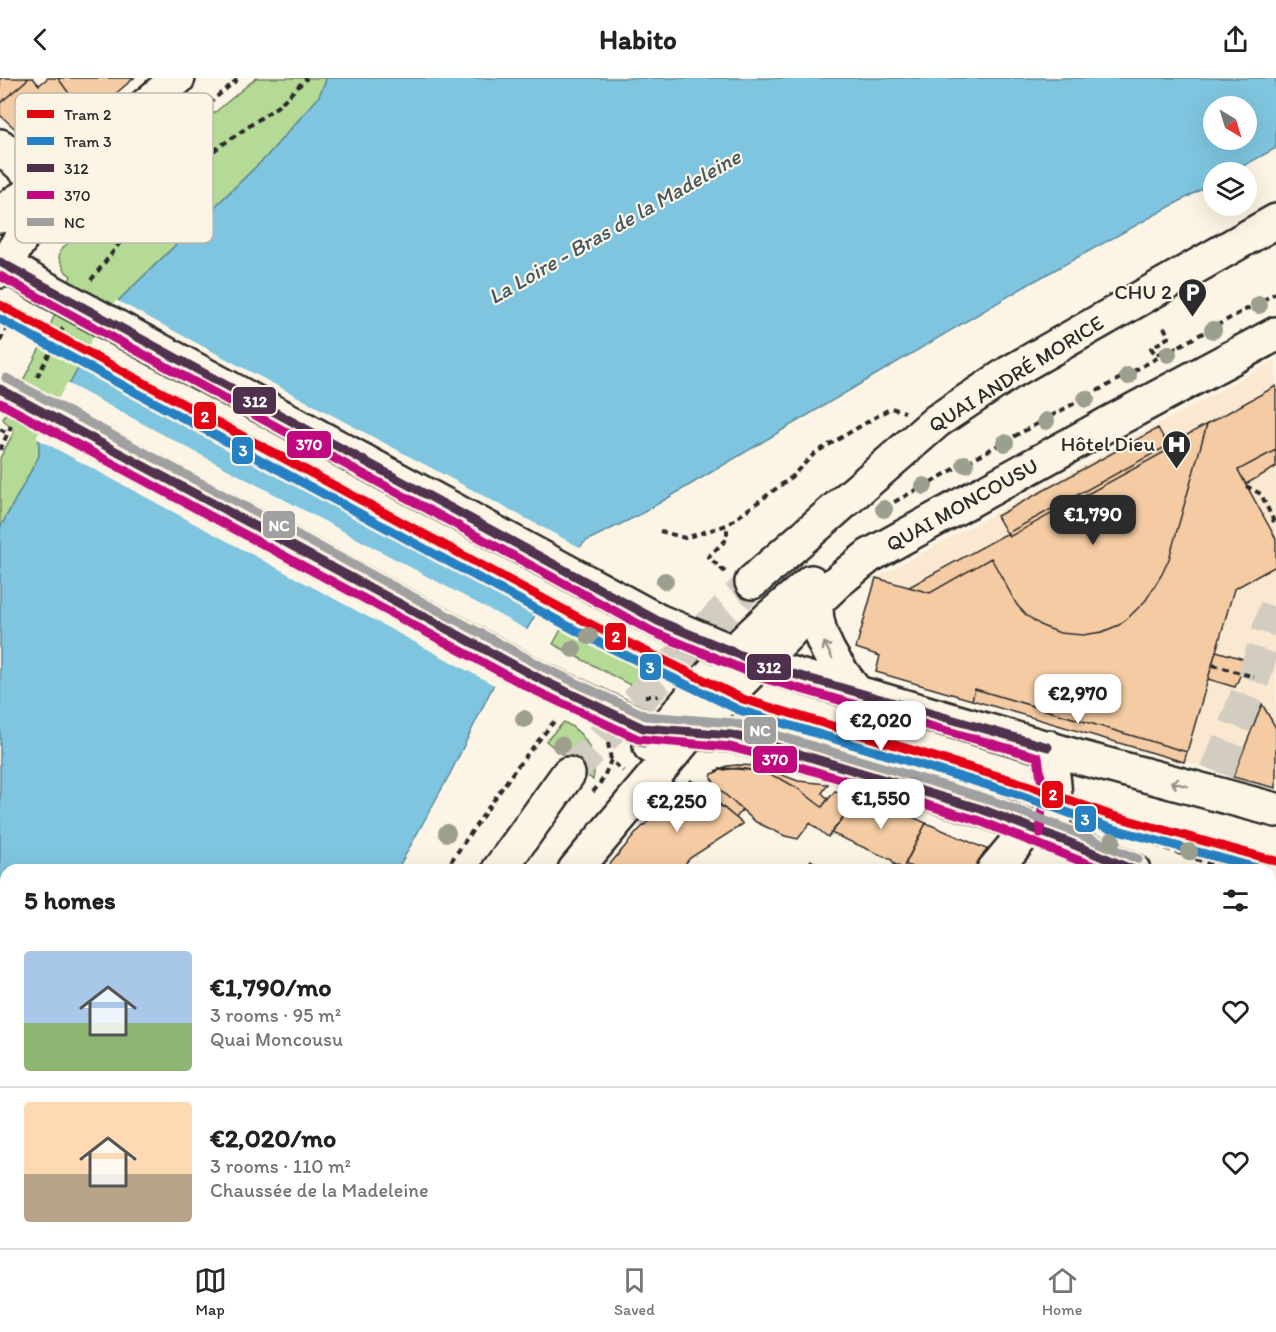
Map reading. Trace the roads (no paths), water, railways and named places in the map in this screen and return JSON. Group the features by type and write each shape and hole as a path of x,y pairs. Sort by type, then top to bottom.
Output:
{"main road":[{"path":"160,93 178,78"},
{"path":"0,146 15,160"},
{"path":"0,216 15,201"},
{"name":"QUAI ANDRÉ MORICE","path":"752,582 937,421 1038,356 1276,221"},
{"path":"17,243 1,266 658,621 738,654 856,692 1048,747 1214,783 1276,810"},
{"name":"QUAI MONCOUSU","path":"779,626 816,602 869,556 1276,334"},
{"path":"0,389 540,679 612,728 644,728 732,735 759,742 981,809 1041,831 1119,864"},
{"name":"QUAI MONCOUSU","path":"779,626 811,582 841,562 869,556"},
{"path":"816,602 815,618 822,637 836,666 856,692"},
{"path":"578,864 668,730 714,671 779,626"},
{"path":"1001,864 1041,831 1056,808 1055,779 1048,747"},
{"path":"556,864 635,781"},
{"path":"505,864 581,783"}],"water":[{"name":"La Loire - Bras de la Madeleine","path":"327,78 1276,78 1276,148 1250,162 1203,162 1203,188 1029,284 639,515 586,541 570,557 493,686 451,772 400,864 0,864 0,528 39,456 39,438 115,304 178,243 213,243 213,209 266,157 318,98"}],"tunnel":[{"path":"568,774 752,582"},
{"path":"1217,772 1254,677 1276,607"}],"tram line":[{"name":"2","path":"0,305 594,626 743,699 1024,784 1110,815 1276,861"},
{"name":"3","path":"0,319 588,637 739,710 1020,795 1107,827 1242,864"}],"place":[{"name":"CHU 2","path":"1193,318"},
{"name":"Hôtel Dieu","path":"1176,470"}]}
